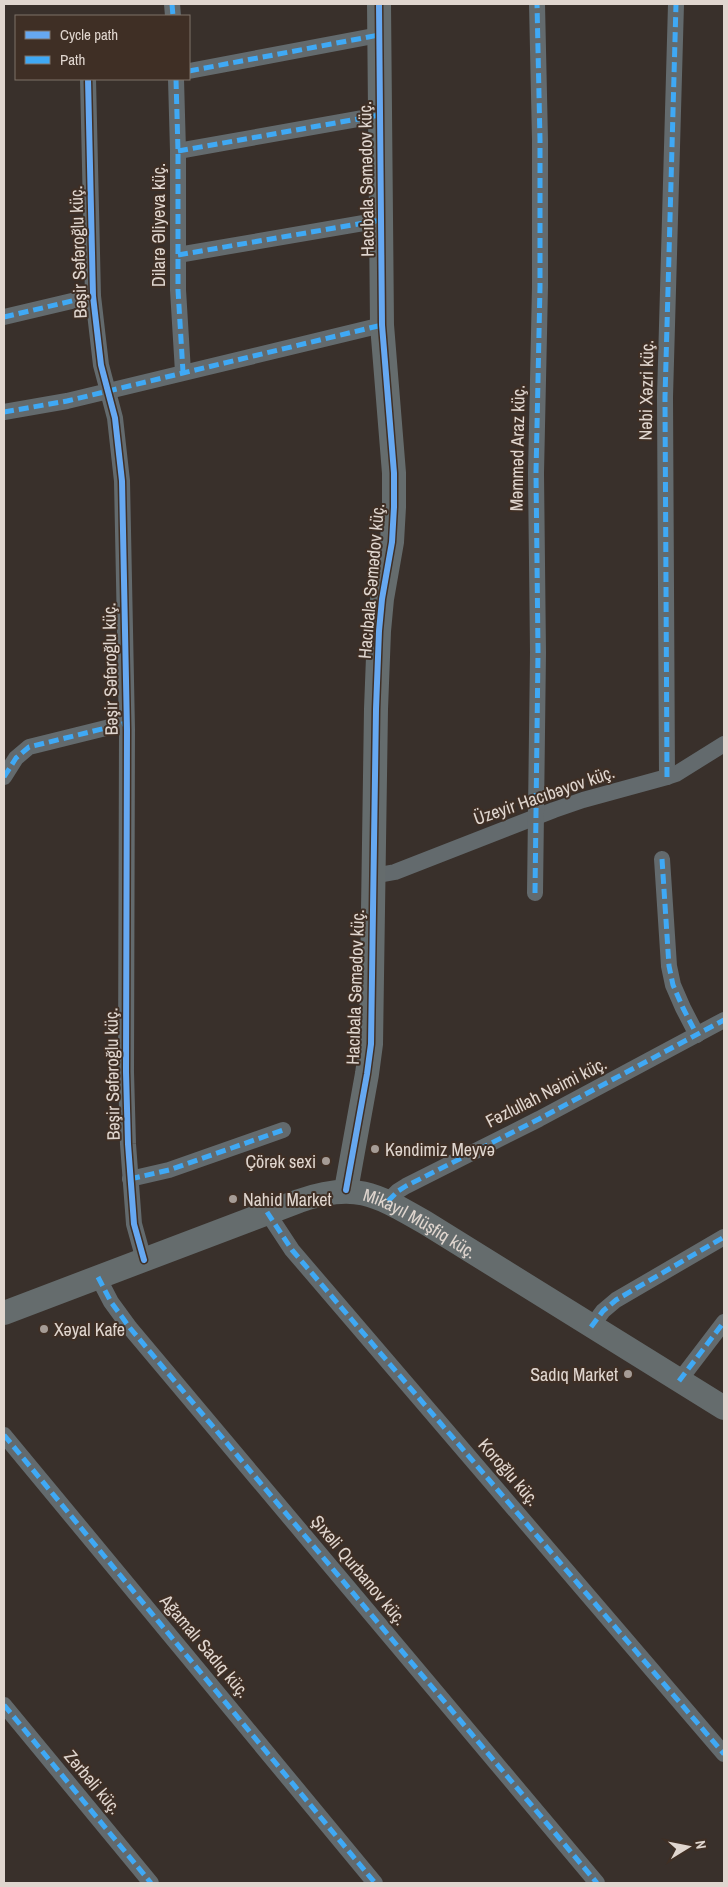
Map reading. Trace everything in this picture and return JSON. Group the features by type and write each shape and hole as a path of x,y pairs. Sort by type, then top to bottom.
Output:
{"street":[{"name":"Hacıbala Səmədov küç.","path":"346,1190 371,1044 379,631 382,599 392,542 394,507 394,473 382,325 379,4"},
{"name":"Məmməd Araz küç.","path":"535,892 538,652 536,473 540,287 540,140 536,4"},
{"name":"Nəbi Xəzri küç.","path":"667,777 665,397 676,4"},
{"path":"190,71 379,34"},
{"name":"Bəşir Səfəroğlu küç.","path":"88,80 93,296 101,365 115,418 122,481 126,723 126,1072 130,1178 134,1224 144,1260"},
{"name":"Dilarə Əliyeva küç.","path":"176,80 178,290 182,372"},
{"path":"178,151 380,116"},
{"path":"178,255 381,220"},
{"path":"4,317 93,296"},
{"path":"4,412 67,401 382,325"},
{"path":"4,777 16,758 29,747 126,723"},
{"name":"Üzeyir Hacıbəyov küç.","path":"373,876 395,872 536,816 583,800 676,774 724,744"},
{"path":"662,859 669,966 680,1000 698,1035"},
{"name":"Fəzlullah Nəimi küç.","path":"388,1201 406,1186 538,1119 724,1020"},
{"path":"130,1178 169,1170 283,1130"},
{"name":"Mikayıl Müşfiq küç.","path":"4,1313 315,1195 346,1190 374,1195 388,1201 724,1408"},
{"name":"Koroğlu küç.","path":"268,1212 292,1250 724,1754"},
{"path":"591,1326 616,1300 724,1237"},
{"name":"Şıxəli Qurbanov küç.","path":"98,1277 111,1302 130,1328 596,1883"},
{"path":"679,1381 724,1322"},
{"name":"Ağamalı Sadıq küç.","path":"4,1435 375,1883"},
{"name":"Zərbəli küç.","path":"4,1705 151,1883"}],"marked path":[{"path":"172,4 173,15"},
{"path":"535,893 538,652 536,473 540,287 540,140 537,4"},
{"path":"667,777 665,397 676,4"},
{"path":"190,71 379,35"},
{"path":"176,80 178,290 183,372"},
{"path":"178,151 380,115"},
{"path":"178,255 381,220"},
{"path":"4,317 93,296"},
{"path":"4,412 67,401 382,325"},
{"path":"4,777 16,758 29,747 126,723"},
{"path":"662,859 669,966 673,985 697,1035"},
{"path":"388,1201 406,1186 539,1119 724,1020"},
{"path":"130,1179 169,1170 283,1130"},
{"path":"267,1212 292,1250 724,1754"},
{"path":"591,1327 603,1311 616,1300 724,1237"},
{"path":"98,1277 111,1302 130,1328 597,1883"},
{"path":"679,1381 724,1322"},
{"path":"4,1435 375,1883"},
{"path":"4,1705 151,1883"}],"cycle path":[{"path":"346,1190 371,1044 379,631 382,599 392,542 394,507 394,473 382,325 379,4"},
{"path":"88,80 93,296 101,365 115,418 122,481 127,730 126,1072 128,1144 134,1224 144,1260"}],"place":[{"name":"Kəndimiz Meyvə","path":"375,1149"},
{"name":"Çörək sexi","path":"326,1161"},
{"name":"Nahid Market","path":"233,1199"},
{"name":"Xəyal Kafe","path":"44,1329"},
{"name":"Sadıq Market","path":"628,1374"}]}
